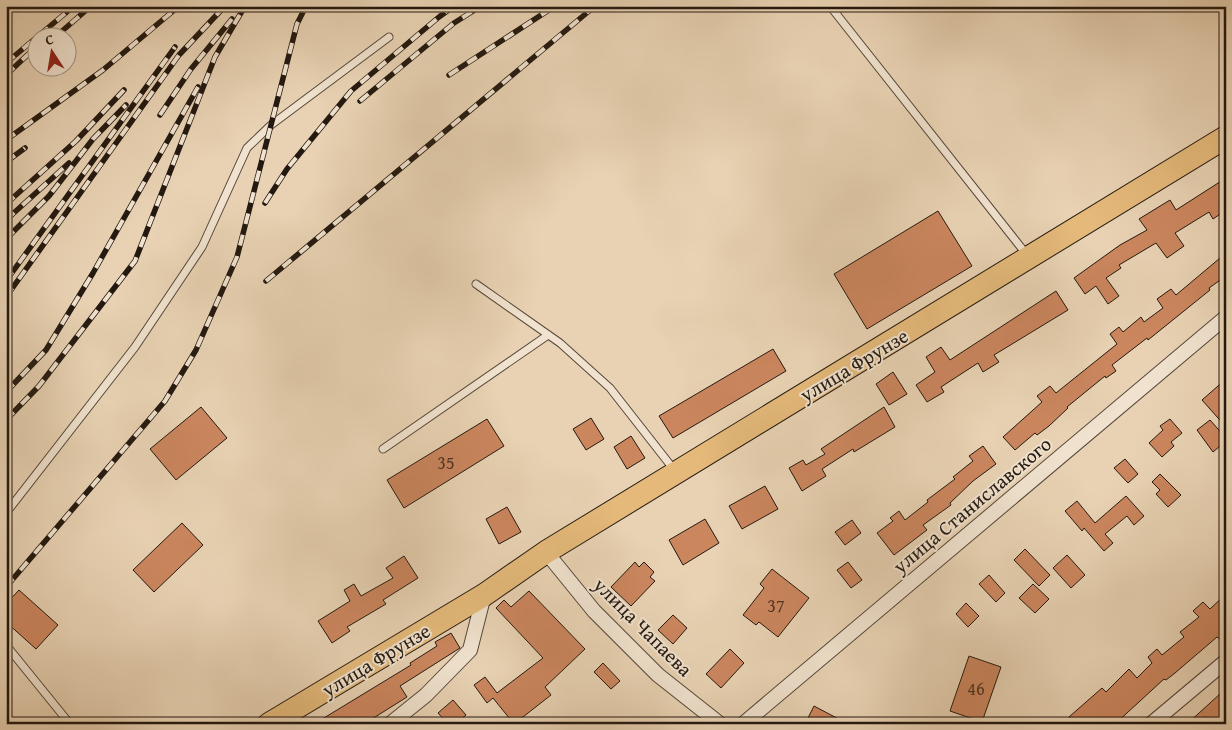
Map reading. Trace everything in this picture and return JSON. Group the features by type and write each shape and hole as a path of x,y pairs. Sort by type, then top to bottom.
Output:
{"main road":[{"name":"улица Фрунзе","path":"269,724 484,595 546,552 1226,137"}],"street":[{"name":"улица Станиславского","path":"743,724 1226,317"},
{"name":"улица Чапаева","path":"546,552 594,611 658,675 720,724"},
{"path":"390,724 426,695 470,650 484,595"},
{"path":"1151,724 1226,661"}],"lane":[{"path":"830,6 1029,258"},
{"path":"6,513 135,346 202,247 246,148 271,126 389,37"},
{"path":"476,284 548,335 610,388 677,473"},
{"path":"383,449 548,335"},
{"path":"6,645 70,724"}],"building":[{"path":"1226,178 1226,210 1213,219 1209,212 1175,233 1184,246 1167,258 1156,243 1119,265 1121,268 1106,278 1119,296 1108,304 1096,286 1085,294 1074,278 1120,245 1147,230 1139,219 1170,200 1176,210"},
{"path":"938,211 972,266 867,329 834,274"},
{"path":"1226,253 1226,276 1209,288 1210,290 1148,340 1147,338 1112,365 1116,371 1106,378 1105,376 1067,407 1049,426 1037,435 1035,433 1015,450 1003,437 1042,402 1037,396 1050,386 1056,393 1117,344 1110,334 1119,327 1123,332 1141,317 1144,322 1163,308 1157,299 1171,289 1176,295"},
{"path":"1056,291 1068,310 994,355 999,362 983,372 978,363 941,387 944,392 927,402 916,385 935,372 926,357 941,347 950,360"},
{"path":"773,349 786,371 673,438 659,416"},
{"path":"893,372 907,394 889,405 876,384"},
{"path":"1226,379 1226,427 1202,400"},
{"path":"201,407 227,438 176,480 150,449"},
{"path":"884,407 895,427 854,452 853,449 822,469 826,476 802,491 789,468 803,460 806,465 825,454 821,449"},
{"path":"591,418 604,439 586,450 573,429"},
{"path":"487,419 504,446 404,508 387,480"},
{"path":"1170,419 1182,433 1171,442 1174,446 1162,457 1149,443 1163,430 1160,426"},
{"path":"1210,420 1226,438 1226,441 1213,452 1197,430"},
{"path":"631,436 645,458 627,469 614,447"},
{"path":"983,446 996,464 973,481 950,503 951,505 923,525 927,530 894,555 877,533 893,521 890,518 899,511 905,520 928,502 927,500 955,479 953,477 973,461 969,456"},
{"path":"1125,459 1138,474 1128,483 1114,468"},
{"path":"1160,474 1181,495 1168,507 1156,494 1160,490 1152,482"},
{"path":"765,486 778,509 742,529 729,506"},
{"path":"1126,496 1144,516 1134,525 1127,516 1105,534 1113,543 1104,551 1084,528 1082,531 1065,511 1077,501 1095,523"},
{"path":"507,507 521,532 499,544 486,519"},
{"path":"705,519 719,543 683,565 669,540"},
{"path":"852,520 861,533 845,545 835,532"},
{"path":"182,523 203,545 154,592 133,570"},
{"path":"1025,549 1050,575 1039,586 1014,560"},
{"path":"1067,555 1085,575 1071,588 1053,568"},
{"path":"404,556 418,578 383,600 386,604 347,627 350,631 332,643 318,621 350,601 344,590 354,584 361,596 393,578 386,568"},
{"path":"635,562 639,567 644,562 654,572 650,577 655,581 631,606 611,587"},
{"path":"848,562 862,580 851,588 837,570"},
{"path":"772,569 809,598 778,637 759,622 756,625 743,615 764,588 760,584"},
{"path":"989,575 1005,593 996,602 979,584"},
{"path":"1033,584 1049,599 1035,613 1019,598"},
{"path":"19,590 58,625 36,649 6,622 6,604"},
{"path":"529,591 585,649 545,687 551,695 514,724 493,698 487,703 474,685 485,677 497,693 543,658 496,608 504,600 511,607"},
{"path":"1226,594 1226,634 1220,639 1217,637 1175,673 1166,680 1164,679 1115,724 1075,724 1069,717 1102,688 1106,692 1129,669 1137,678 1152,663 1148,657 1157,649 1162,655 1184,637 1180,632 1199,617 1193,611 1203,602 1210,609"},
{"path":"966,603 979,616 968,627 956,614"},
{"path":"673,615 687,628 673,644 658,630"},
{"path":"451,633 460,648 400,686 407,697 364,724 314,724 411,665 410,663 437,646 435,642"},
{"path":"730,649 744,663 721,688 706,674"},
{"path":"969,656 1001,667 982,722 950,711"},
{"path":"603,663 620,681 611,689 594,672"},
{"path":"1221,693 1226,698 1226,724 1187,724"},
{"path":"453,700 466,715 456,724 448,724 438,713"},
{"path":"814,706 848,724 805,724"}],"railway":[{"path":"6,63 74,6"},
{"path":"66,28 91,6"},
{"path":"6,140 103,70 179,6"},
{"path":"6,297 179,55 225,6"},
{"path":"6,420 39,386 135,261 215,57 245,6"},
{"path":"6,587 165,401 196,350 237,257 297,24 306,6"},
{"path":"265,203 287,169 351,91 454,6"},
{"path":"360,101 454,23 481,6"},
{"path":"449,75 555,6"},
{"path":"266,281 595,6"},
{"path":"160,115 191,69 232,19"},
{"path":"6,281 175,47"},
{"path":"6,75 28,54"},
{"path":"6,392 46,350 93,273 198,87"},
{"path":"6,204 76,141 124,90"},
{"path":"6,239 49,196 93,139 126,105"},
{"path":"6,162 25,148"},
{"path":"6,220 69,163"}]}
